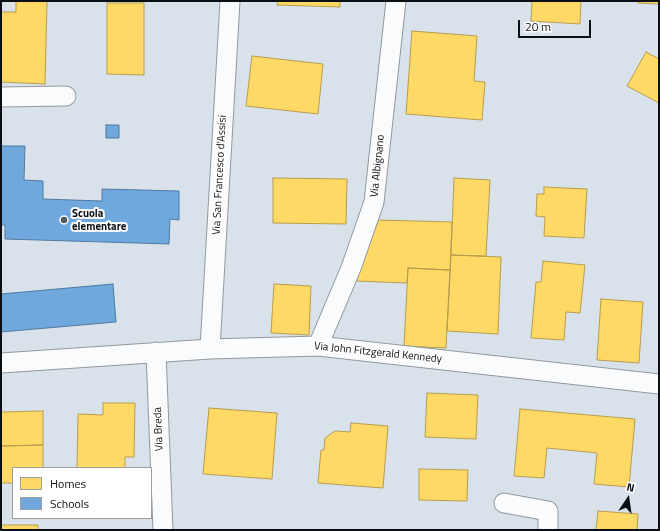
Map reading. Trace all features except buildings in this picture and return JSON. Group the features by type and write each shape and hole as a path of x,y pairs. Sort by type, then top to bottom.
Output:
{"street":[{"name":"Via San Francesco d'Assisi","path":"210,349 230,1"},
{"name":"Via Albignano","path":"318,346 351,268 374,202 396,1"},
{"path":"1,97 66,96"},
{"name":"Via John Fitzgerald Kennedy","path":"1,363 210,349 318,346 659,384"},
{"name":"Via Breda","path":"156,352 164,530"},
{"path":"504,503 548,511 548,530"}],"place":[{"name":"Scuola elementare","path":"64,220"}]}
